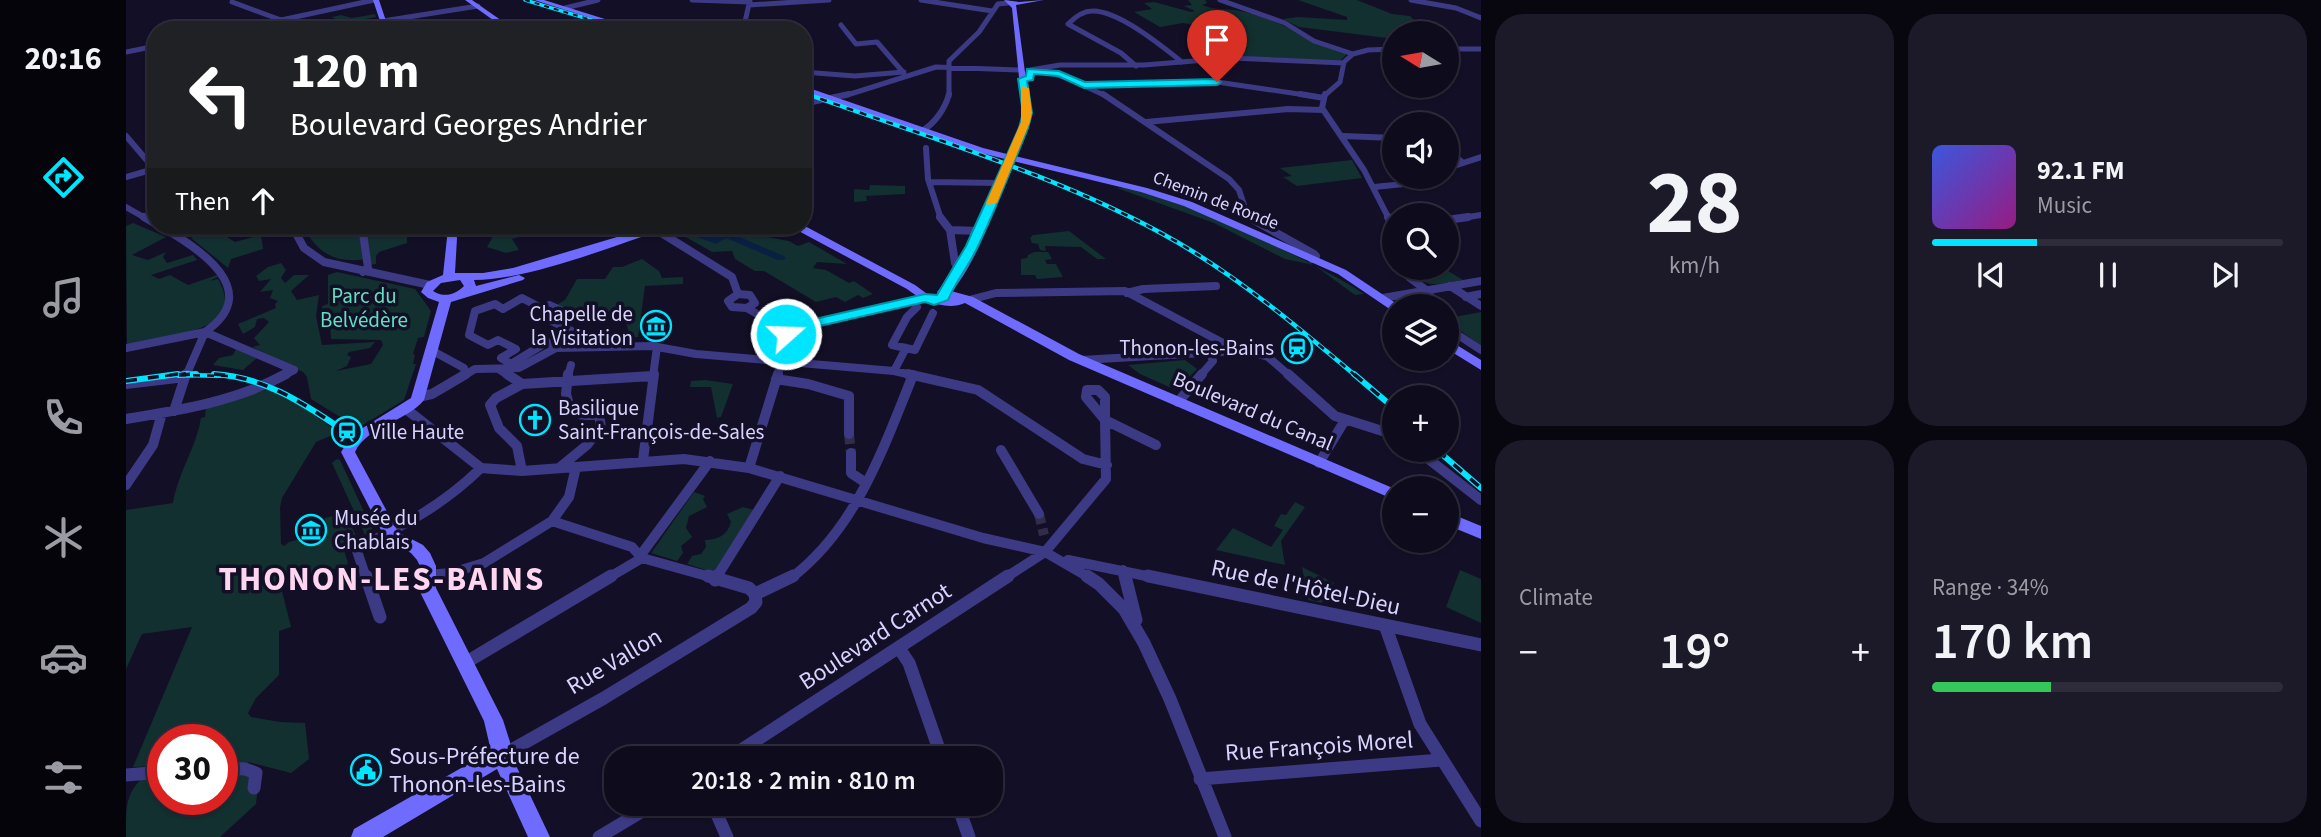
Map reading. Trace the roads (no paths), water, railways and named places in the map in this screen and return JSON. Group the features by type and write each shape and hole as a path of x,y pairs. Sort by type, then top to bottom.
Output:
{"street":[{"path":"277,21 375,0 383,21 478,6"},
{"path":"468,0 499,21"},
{"path":"537,0 608,21"},
{"path":"565,8 598,0"},
{"path":"692,0 829,0"},
{"path":"921,0 992,11"},
{"path":"1220,0 1285,23 1314,41 1353,54"},
{"path":"1411,0 1456,8"},
{"path":"1443,0 1481,18"},
{"path":"922,131 930,127 947,107 949,61 979,32 992,11 999,4 1038,1"},
{"path":"232,2 282,20"},
{"path":"745,21 750,2"},
{"path":"933,313 915,350 892,345 907,317 956,275 979,231 1027,117 1017,3"},
{"path":"1136,66 1121,53 1068,24 1084,12 1104,12 1161,46 1182,62"},
{"path":"841,25 856,44 877,43 902,71 910,74"},
{"path":"1194,30 1231,58"},
{"path":"1473,49 1469,45 1477,42"},
{"path":"126,52 147,48"},
{"path":"1382,49 1353,54 1344,63 1340,82 1326,92 1323,110 1343,136 1382,203"},
{"path":"1460,49 1481,49"},
{"path":"812,102 910,74 950,67 1022,74 1030,78 1030,71 1060,65 1136,66 1231,58 1344,63"},
{"path":"1039,69 1084,85 1146,122 1229,178 1239,190 1248,217 1314,254 1316,256 1312,259"},
{"path":"812,73 865,76 902,71"},
{"path":"1084,85 1217,82 1324,99"},
{"name":"Chemin de Ronde","path":"812,91 985,151 1176,200 1355,279 1382,297"},
{"path":"1146,122 1288,109 1323,110"},
{"path":"126,136 147,161"},
{"path":"1343,136 1382,138"},
{"path":"926,148 924,159 929,182 944,227 950,230 979,231"},
{"path":"1459,164 1481,157"},
{"path":"126,177 147,172"},
{"path":"929,182 1000,183"},
{"path":"1374,187 1382,186"},
{"path":"126,208 147,219"},
{"path":"1459,218 1481,215"},
{"path":"812,229 843,248"},
{"path":"950,230 956,275 969,300 996,293 1117,290 1127,293 1230,346 1268,357 1333,414 1382,431"},
{"path":"812,233 931,295"},
{"path":"174,411 185,377 205,332 227,314 231,300 230,285 225,278 186,241 176,235"},
{"path":"297,235 304,248 314,257 330,264 430,285 449,277 493,276 639,235"},
{"path":"363,235 368,268 363,272"},
{"path":"449,277 451,235"},
{"path":"430,285 427,290 429,295 446,299 497,285 643,235"},
{"path":"669,235 734,278 738,294"},
{"path":"464,278 471,284 466,292"},
{"path":"1412,280 1428,294"},
{"path":"1407,294 1481,281"},
{"path":"1127,293 1140,289 1216,286"},
{"path":"1450,286 1481,306"},
{"path":"1471,287 1481,294"},
{"path":"738,294 755,298 754,304 747,308 729,305 729,299 738,294"},
{"path":"1466,297 1481,294"},
{"path":"749,468 787,332 797,327 931,295"},
{"name":"Boulevard du Canal","path":"931,295 969,300 1081,360 1382,489"},
{"name":"Boulevard du Canal","path":"931,295 982,309"},
{"path":"418,397 432,394 477,369 522,367 559,348 580,335 545,318 559,310 549,305 543,309 522,298 503,309 495,304 475,310 469,335 488,345 498,340 516,349 501,358 511,364 547,342 559,348 657,347 692,354 894,371 978,390 1083,459 1107,465 1106,421 1156,445"},
{"path":"446,299 418,397 406,409 359,437 348,448 389,531 421,552 426,561 426,585 497,730 501,756 539,837"},
{"path":"747,308 787,332"},
{"path":"126,348 205,332 294,370 269,385 243,394 174,411 126,419"},
{"path":"1459,335 1481,350"},
{"path":"1081,360 1210,353 1227,351 1230,346"},
{"path":"643,460 657,347"},
{"path":"894,371 906,348"},
{"path":"430,350 464,368 465,375"},
{"path":"1459,351 1481,366"},
{"path":"1178,402 1213,361 1210,353"},
{"path":"559,468 586,446 601,427 599,415 581,415 568,405 565,382 571,365"},
{"path":"498,369 522,384"},
{"name":"Rue Vallon","path":"362,837 604,698 741,614 754,605 755,594 778,587 815,561 835,537 859,499 914,375"},
{"path":"522,471 517,446 509,440 491,415 490,405 496,398 522,384 652,376"},
{"path":"126,384 185,377"},
{"path":"776,379 808,384 849,396 849,434"},
{"path":"406,409 481,468 522,471 643,460 710,461 749,468 859,499 983,538 1047,544 1060,559 1112,595 1128,614 1162,680 1225,837"},
{"path":"126,485 153,445 162,413"},
{"path":"1320,463 1345,420"},
{"path":"1001,450 1039,514"},
{"path":"851,453 851,473 866,483"},
{"path":"465,663 641,557 710,461"},
{"path":"1432,462 1481,500"},
{"name":"Boulevard Carnot","path":"748,746 899,648 1047,544 1102,487 1107,476 1107,465"},
{"path":"552,522 568,499 576,467"},
{"path":"380,617 356,548 435,509 481,468"},
{"path":"715,580 780,477"},
{"path":"427,575 463,572 510,548 545,523 552,522 573,526 629,545 641,557 749,588 755,594"},
{"path":"1459,523 1481,533"},
{"name":"Rue de l'Hôtel-Dieu","path":"1060,559 1481,645"},
{"path":"1123,570 1140,636"},
{"path":"1385,625 1420,724 1481,821"},
{"path":"899,648 909,663 938,746"},
{"name":"Rue François Morel","path":"1200,779 1441,760"},
{"path":"238,769 256,772 254,788"},
{"path":"126,775 147,773"},
{"path":"599,837 634,816"},
{"path":"718,816 727,837"},
{"path":"962,816 969,837"}],"waterway":[{"path":"702,237 716,241 724,235"},
{"path":"727,235 781,258"}],"tunnel":[{"path":"849,434 851,453"},
{"path":"1039,514 1044,535"}],"railway":[{"path":"525,0 595,21"},
{"path":"812,96 996,160 1088,197 1133,219 1177,242 1247,288 1356,376"},
{"path":"165,376 188,373"},
{"path":"126,381 178,374"},
{"path":"196,374 179,375 232,376"},
{"path":"214,374 232,376"},
{"path":"1354,374 1382,398"},
{"path":"232,376 280,392 340,428"},
{"path":"1451,462 1481,488"}],"place":[{"name":"Chapelle de la Visitation","path":"656,326"},
{"name":"Thonon-les-Bains","path":"1297,348"},
{"name":"Basilique Saint-François-de-Sales","path":"535,420"},
{"name":"Ville Haute","path":"347,432"},
{"name":"Musée du Chablais","path":"311,530"},
{"name":"Sous-Préfecture de Thonon-les-Bains","path":"366,770"}],"district":[{"name":"THONON-LES-BAINS","path":"382,578"}],"park label":[{"name":"Parc du Belvédère","path":"364,308"}]}
